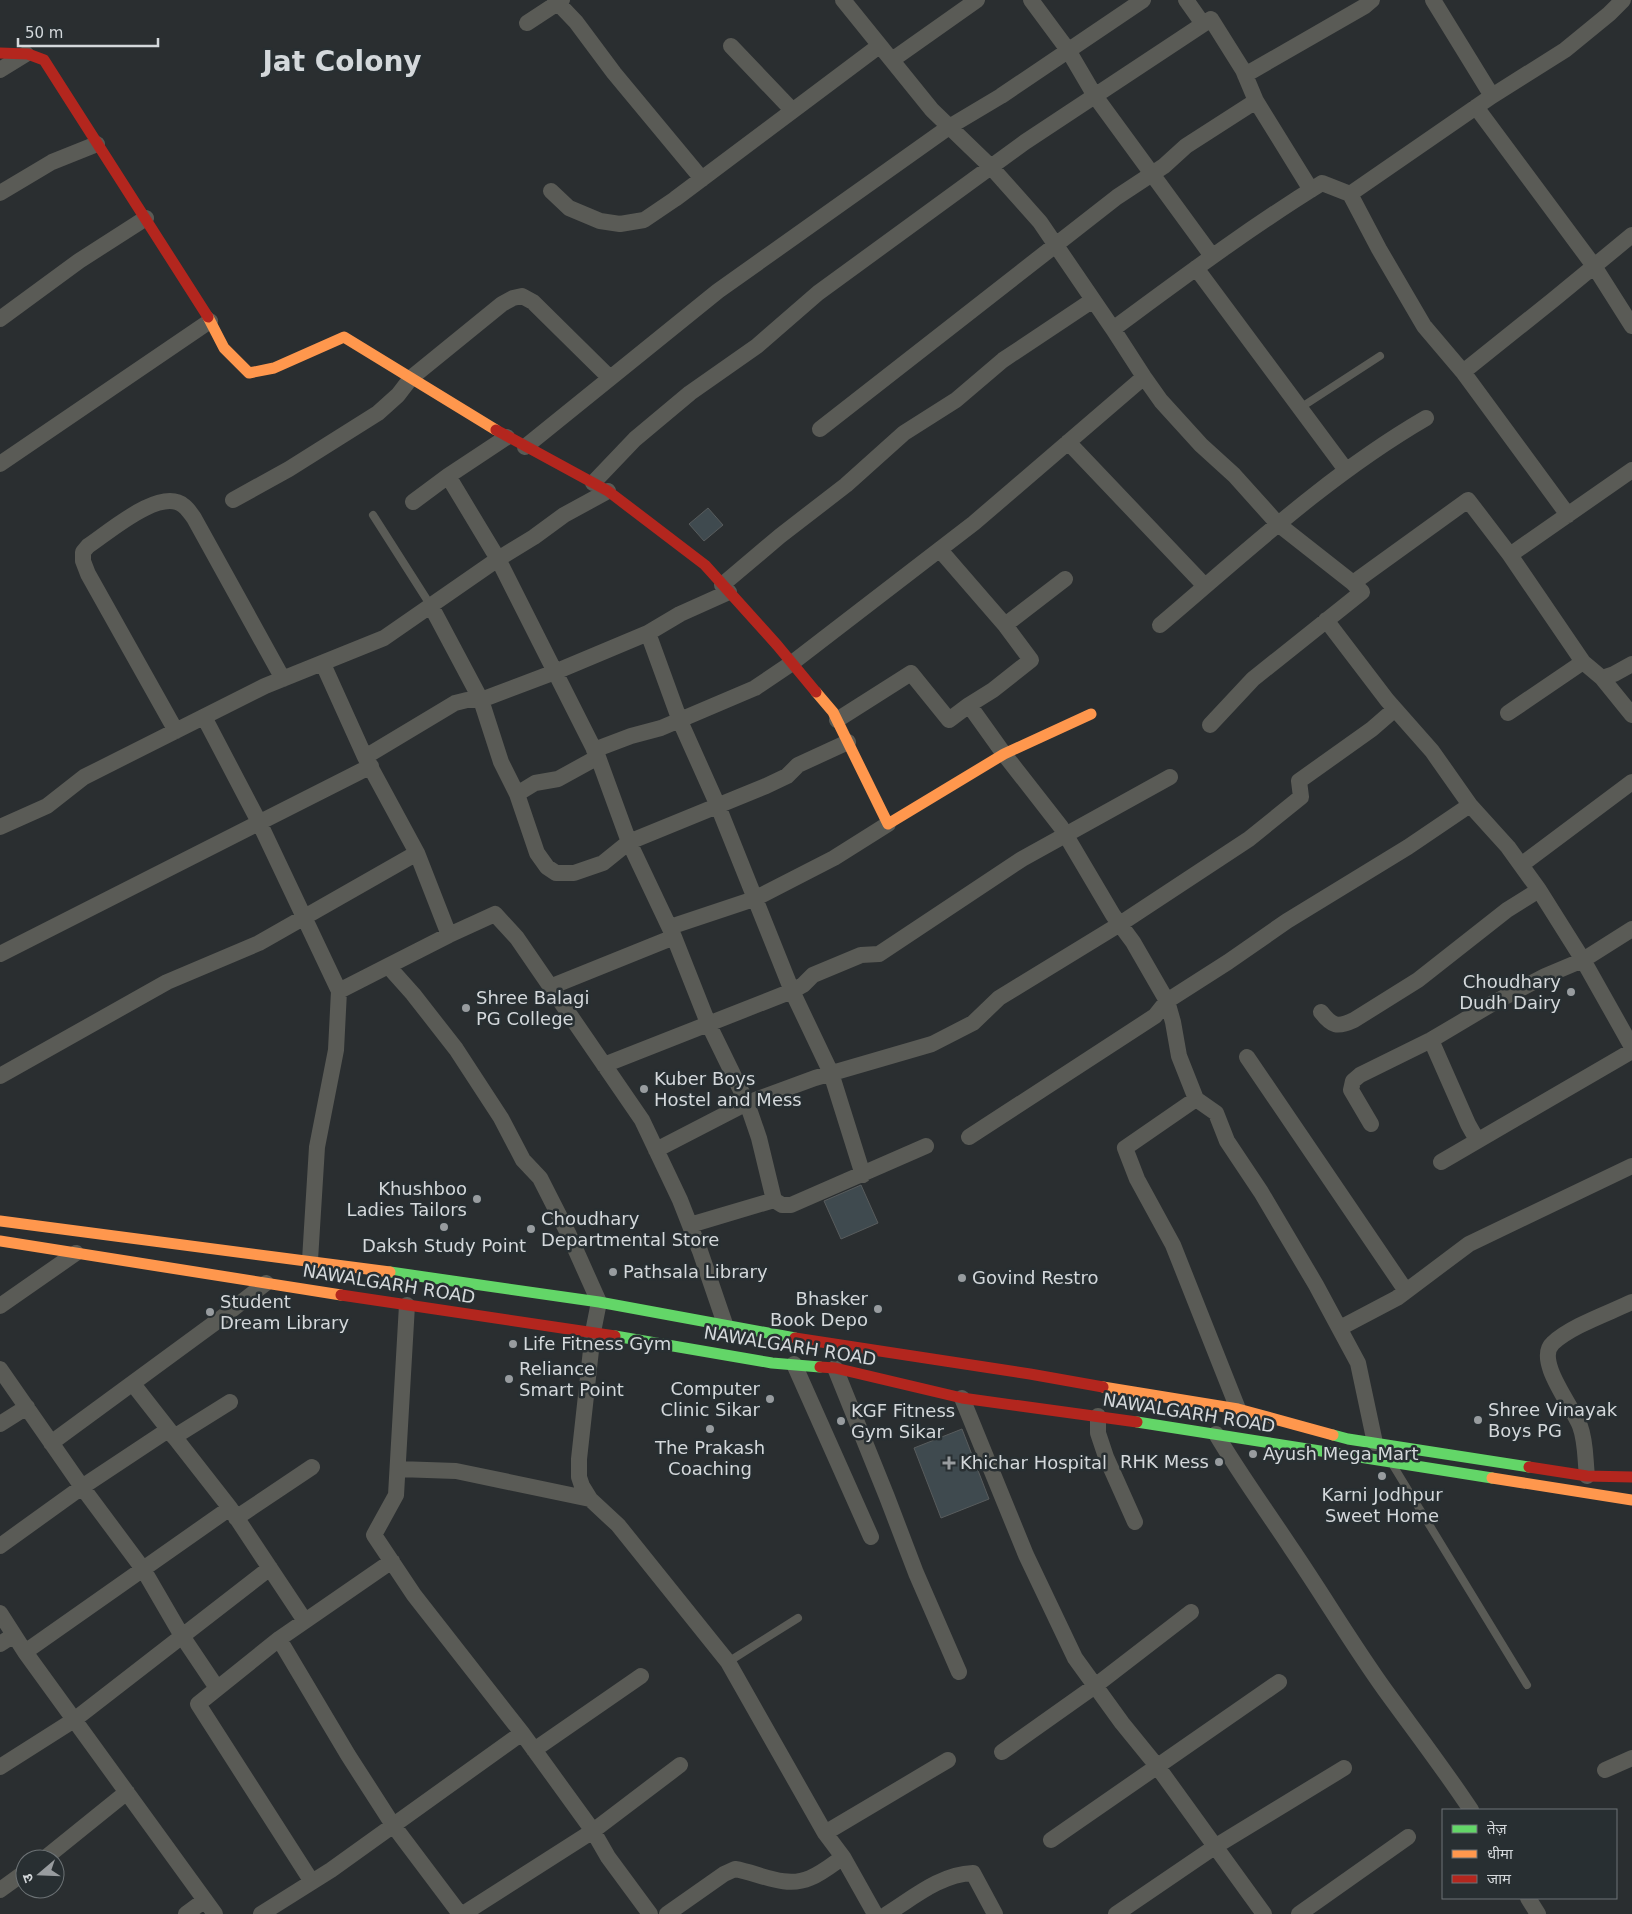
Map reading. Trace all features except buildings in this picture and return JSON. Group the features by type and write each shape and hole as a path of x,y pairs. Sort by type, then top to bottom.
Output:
{"street":[{"path":"843,0 932,110 991,167 1040,222 1161,401 1201,445 1234,475 1278,524 1362,592 1253,679 1210,725"},
{"path":"892,60 977,0"},
{"path":"1031,0 1068,50 1095,96 1212,256"},
{"path":"525,446 718,291 949,127 1001,96 1143,0"},
{"path":"1186,0 1203,24"},
{"path":"1245,75 1365,6 1372,0"},
{"path":"1433,0 1492,96"},
{"path":"1350,194 1476,106 1565,50 1623,0"},
{"path":"527,23 558,1 614,73 702,179"},
{"path":"0,827 47,806 84,777 265,686 384,638 498,559 534,537 600,487 634,439 690,393 756,346 818,293 1026,142 1211,19 1245,75 1256,101 1311,190"},
{"path":"731,46 792,110"},
{"path":"551,191 568,208 600,221 620,224 644,220 702,179 879,46"},
{"path":"0,70 29,52"},
{"path":"0,53 9,55 29,52 36,54 44,60 146,218 210,321 224,348 248,373 274,368 344,337 507,437 600,487 705,566 792,663 833,712 888,824"},
{"path":"820,429 1117,197 1152,175 1186,146 1256,101"},
{"path":"1476,106 1594,266 1632,326"},
{"path":"0,193 52,162 97,144"},
{"path":"1113,329 1212,256 1311,190 1322,184 1350,194 1379,249 1424,326 1463,372 1568,515"},
{"path":"0,319 79,261 146,218"},
{"path":"1463,372 1632,235"},
{"path":"1196,268 1346,470"},
{"path":"232,500 289,469 378,413 398,395 411,378 502,304 513,298 522,296 532,302 609,378"},
{"path":"0,954 259,822 368,762 455,703 467,700 481,700 555,672 648,633 726,588 780,536 846,485 904,434 956,400 1003,360 1093,300"},
{"path":"0,464 210,321"},
{"path":"517,794 535,783 558,778 596,754 680,721 756,688 792,663 974,524 1144,378"},
{"path":"1160,625 1297,507 1346,470 1426,418"},
{"path":"413,502 507,437"},
{"path":"1068,442 1205,586"},
{"path":"1510,555 1632,470"},
{"path":"448,476 498,559 596,754 629,842 672,932 708,1023 747,1103 759,1138 774,1200 782,1205 791,1205 926,1146"},
{"path":"176,731 88,574 83,561 83,552 88,546 149,505 167,500 183,504 194,518 282,680"},
{"path":"1353,583 1468,500 1510,555 1583,662 1602,678 1632,716"},
{"path":"837,720 912,673 949,720 994,690 1031,660 1005,626 940,550"},
{"path":"1005,626 1065,580"},
{"path":"431,606 481,700 501,762 517,794 537,853 547,867 556,873 574,873 603,863 629,842 766,786 787,776 798,765 848,742"},
{"path":"1326,620 1395,709 1432,751 1470,805 1508,847 1540,890 1583,960 1632,1049 1441,1162"},
{"path":"648,633 680,721 718,806 792,991 831,1073 863,1175"},
{"path":"1508,713 1583,662"},
{"path":"323,664 368,762 418,853 450,934"},
{"path":"1602,678 1632,664"},
{"path":"969,705 1066,834 1167,1000 1179,1056 1196,1099 1216,1113 1227,1141 1262,1192 1358,1363 1375,1443"},
{"path":"656,1150 747,1103 831,1073 932,1044 973,1023 999,998 1120,924 1249,839 1301,798 1299,780 1372,729 1395,709"},
{"path":"550,987 720,909 754,899 834,858 1004,754 1091,714"},
{"path":"204,717 259,822 339,991 336,1050 317,1147 310,1260"},
{"path":"604,1065 792,991 803,985 813,975 861,955 879,954 1022,859 1170,777"},
{"path":"1521,865 1632,782"},
{"path":"969,1137 1156,1016 1167,1000 1228,962 1287,920 1408,847 1470,805"},
{"path":"0,1076 167,982 259,943 418,853"},
{"path":"1321,1012 1335,1025 1346,1024 1354,1020 1418,980 1507,910 1540,890"},
{"path":"339,991 450,934 495,914 516,938 642,1120 690,1225 724,1324"},
{"path":"1371,1124 1351,1090 1353,1081 1360,1075 1431,1040 1495,1002 1583,960 1632,929"},
{"path":"388,966 413,994 456,1049 501,1118 523,1160 540,1178 569,1235 599,1302 593,1332 579,1459 579,1477 590,1499 618,1525 728,1662 825,1833 843,1857 875,1914"},
{"path":"1431,1040 1477,1140"},
{"path":"1247,1057 1406,1290"},
{"path":"1196,1099 1125,1148 1137,1179 1172,1245 1238,1409"},
{"path":"1340,1328 1397,1298 1469,1244 1632,1166"},
{"path":"690,1225 774,1200"},
{"path":"0,1222 310,1260 599,1302 775,1335 1030,1374 1102,1402 1238,1409 1348,1439 1586,1476 1632,1477"},
{"name":"NAWALGARH ROAD","path":"0,1241 407,1305 593,1332 772,1363 835,1368 962,1398 1102,1402 1216,1434 1632,1500"},
{"path":"0,1306 76,1253"},
{"path":"51,1443 133,1384 266,1283"},
{"path":"1586,1476 1584,1438 1551,1372 1547,1353 1552,1344 1569,1332 1632,1302"},
{"path":"407,1305 396,1495 374,1535 414,1595 522,1733 650,1914"},
{"path":"794,1364 871,1537"},
{"path":"835,1368 888,1497 916,1573 959,1672"},
{"path":"0,1369 82,1487 144,1569 182,1636 217,1688"},
{"path":"133,1384 233,1513 305,1621"},
{"path":"962,1398 1026,1555 1075,1658 1157,1766 1264,1914"},
{"path":"0,1546 82,1487 171,1434 230,1402"},
{"path":"1102,1402 1098,1433 1106,1457 1135,1522"},
{"path":"0,1424 27,1407"},
{"path":"1216,1434 1234,1465 1291,1547 1385,1690 1438,1761 1470,1809"},
{"path":"25,1652 144,1569 233,1513 312,1467"},
{"path":"398,1469 456,1471 590,1499"},
{"path":"312,1882 198,1704 279,1639 392,1561"},
{"path":"0,1767 74,1720 270,1568"},
{"path":"1002,1752 1095,1686 1191,1612"},
{"path":"0,1613 25,1652 215,1914"},
{"path":"0,1644 14,1634"},
{"path":"279,1639 392,1825 461,1914 593,1831 680,1765"},
{"path":"534,1750 642,1676"},
{"path":"1051,1840 1279,1682"},
{"path":"261,1914 312,1882 522,1733"},
{"path":"1605,1770 1632,1758"},
{"path":"825,1833 948,1760"},
{"path":"1116,1914 1216,1846 1344,1768"},
{"path":"56,1849 127,1792"},
{"path":"1299,1914 1408,1837"},
{"path":"667,1914 724,1874 735,1869 778,1881 793,1882 810,1878 843,1857"},
{"path":"887,1914 945,1878 961,1873 973,1873 995,1914"},
{"path":"0,1890 15,1879"},
{"path":"1529,1899 1538,1914"},
{"path":"186,1914 205,1900"}],"lane":[{"path":"1300,408 1380,356"},
{"path":"373,515 431,606"},
{"path":"1392,1463 1527,1685"},
{"path":"728,1662 798,1618"}],"traffic: fast":[{"path":"390,1272 599,1302 795,1338"},
{"path":"615,1336 772,1363 820,1367"},
{"path":"1137,1422 1492,1478"},
{"path":"1333,1435 1348,1439 1529,1467"}],"traffic: slow":[{"path":"208,317 224,348 249,373 274,368 344,337 496,430"},
{"path":"816,692 833,712 888,824 1004,754 1091,714"},
{"path":"0,1221 390,1272"},
{"path":"0,1241 341,1295"},
{"path":"1103,1387 1238,1409 1333,1435"},
{"path":"1492,1478 1632,1500"}],"traffic: jam":[{"path":"0,53 28,54 44,60 208,317"},
{"path":"496,430 608,491 705,565 777,645 816,692"},
{"path":"341,1295 615,1336"},
{"path":"795,1338 1103,1387"},
{"path":"820,1367 835,1368 962,1398 1137,1422"},
{"path":"1529,1467 1587,1476 1632,1477"}],"place":[{"name":"Choudhary Dudh Dairy","path":"1571,992"},
{"name":"Shree Balagi PG College","path":"466,1008"},
{"name":"Kuber Boys Hostel and Mess","path":"644,1089"},
{"name":"Khushboo Ladies Tailors","path":"477,1199"},
{"name":"Daksh Study Point","path":"444,1227"},
{"name":"Choudhary Departmental Store","path":"531,1229"},
{"name":"Pathsala Library","path":"613,1272"},
{"name":"Govind Restro","path":"962,1278"},
{"name":"Bhasker Book Depo","path":"878,1309"},
{"name":"Student Dream Library","path":"210,1312"},
{"name":"Life Fitness Gym","path":"513,1344"},
{"name":"Reliance Smart Point","path":"509,1379"},
{"name":"Computer Clinic Sikar","path":"770,1399"},
{"name":"Shree Vinayak Boys PG","path":"1478,1420"},
{"name":"KGF Fitness Gym Sikar","path":"841,1421"},
{"name":"The Prakash Coaching","path":"710,1429"},
{"name":"Ayush Mega Mart","path":"1253,1454"},
{"name":"RHK Mess","path":"1219,1462"},
{"name":"Khichar Hospital","path":"949,1463"},
{"name":"Karni Jodhpur Sweet Home","path":"1382,1476"}],"district":[{"name":"Jat Colony","path":"342,61"}]}
